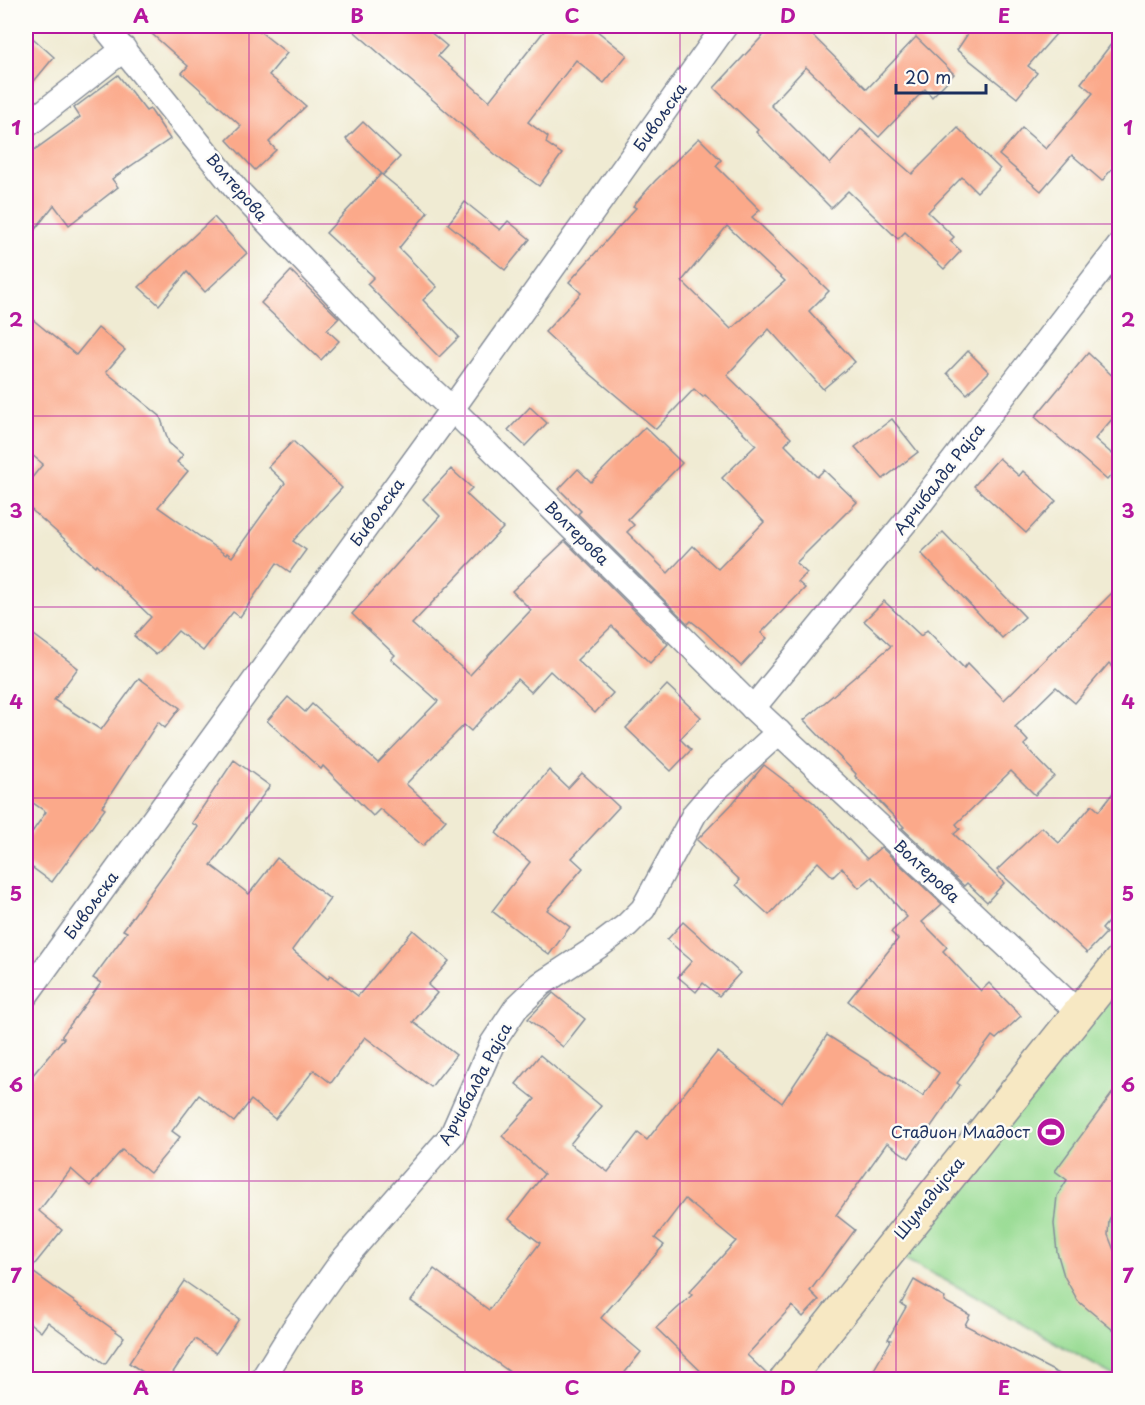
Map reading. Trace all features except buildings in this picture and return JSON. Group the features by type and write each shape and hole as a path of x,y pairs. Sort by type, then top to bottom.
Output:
{"street":[{"name":"Волтерова","path":"104,26 244,197 388,349 452,409 753,708 1080,1014"},
{"name":"Бивољска","path":"26,995 452,409 725,26"},
{"path":"26,126 124,50"},
{"name":"Арчибалда Рајса","path":"753,708 913,513 1119,245"},
{"name":"Арчибалда Рајса","path":"262,1380 292,1330 342,1261 452,1135 492,1044 516,1008 541,984 599,946 643,909 695,813 713,792 779,732"},
{"name":"Шумадијска","path":"786,1380 887,1250 1080,1014 1119,962"}],"green space":[{"name":"Стадион Младост","path":"1119,965 1119,1379 960,1288 887,1250"}],"place":[{"name":"Стадион Младост","path":"1051,1132"}]}
